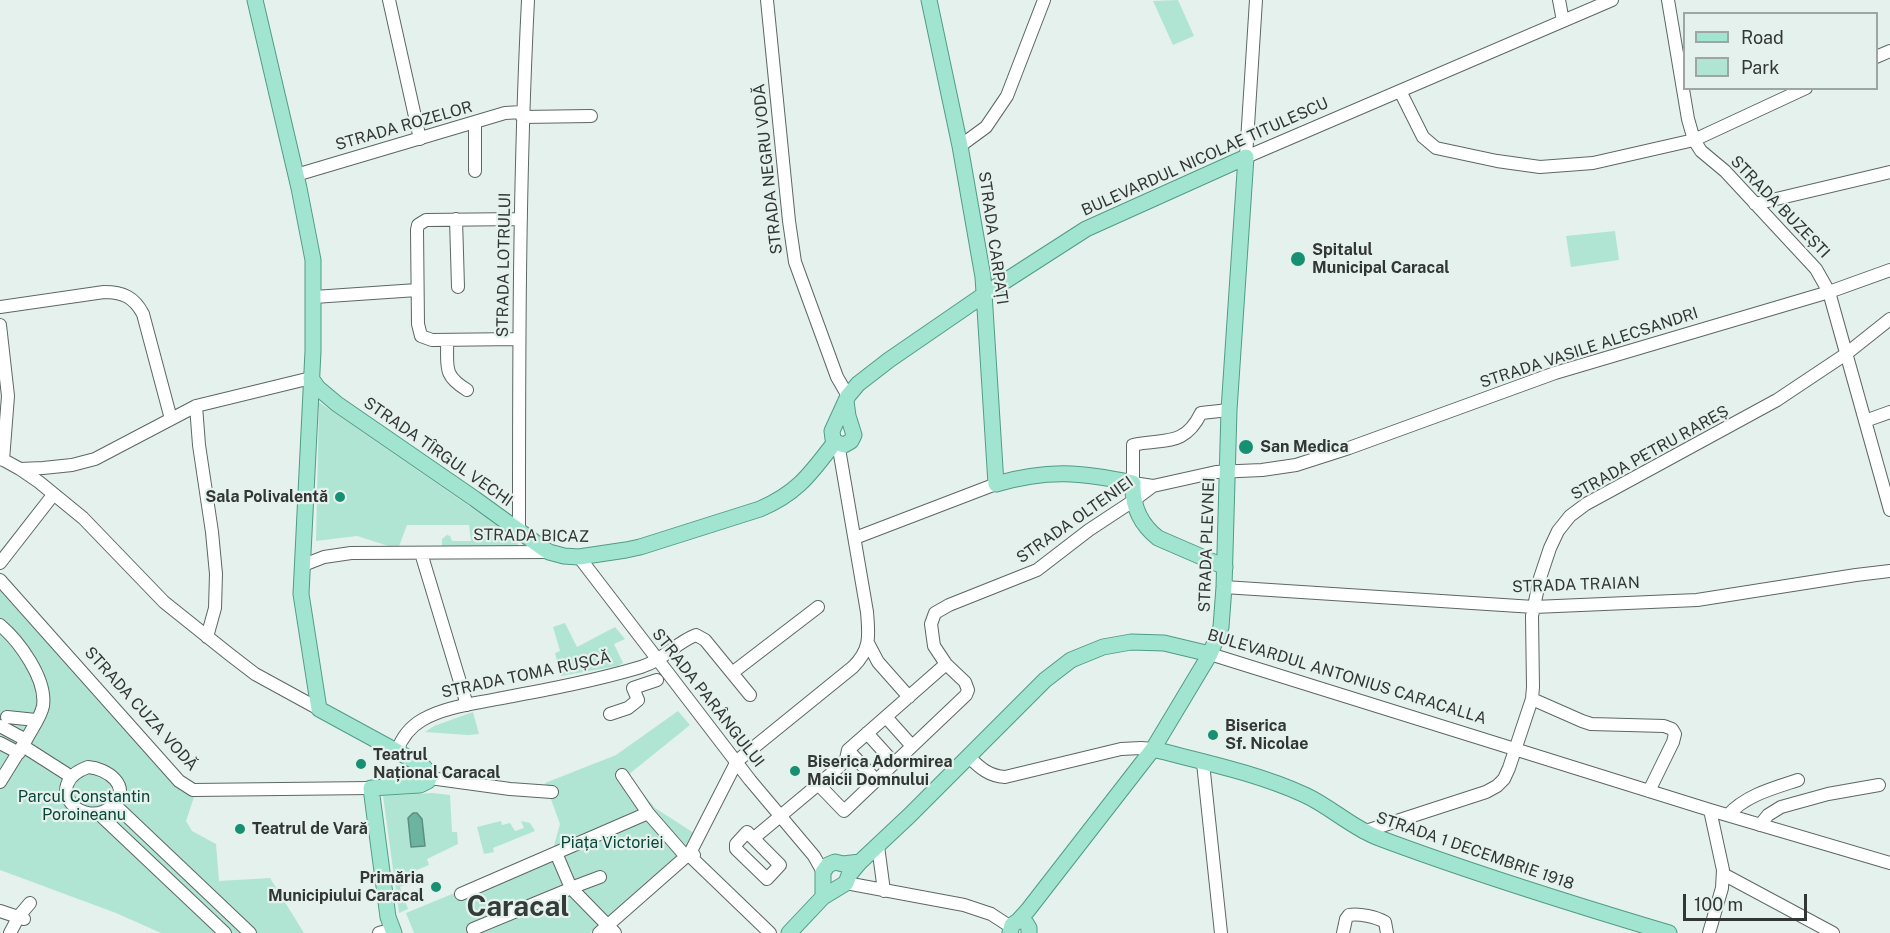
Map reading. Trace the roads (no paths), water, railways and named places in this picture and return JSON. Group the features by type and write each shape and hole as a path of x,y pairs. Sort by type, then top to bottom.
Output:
{"main road":[{"path":"255,0 311,248 314,297 301,566 303,608 319,709 425,767 430,778"},
{"name":"STRADA CARPAȚI","path":"929,0 960,146 985,294 996,484"},
{"name":"BULEVARDUL NICOLAE TITULESCU","path":"841,442 832,435 843,424 847,399 858,384 889,360 985,294 1086,229 1246,157"},
{"name":"STRADA PLEVNEI","path":"1023,926 1153,749 1210,654 1221,627 1229,410 1246,157"},
{"name":"STRADA TÎRGUL VECHI","path":"311,378 318,388 337,404 549,552"},
{"name":"STRADA BICAZ","path":"549,552 564,556 579,556 640,547 736,518 777,501 801,483 841,442"},
{"path":"996,484 1016,478 1070,473 1133,483 1133,501 1145,526 1158,538 1225,567"},
{"path":"522,553 528,543 523,534"},
{"name":"BULEVARDUL ANTONIUS CARACALLA","path":"778,932 823,897 836,875 860,862 878,846 1045,680 1071,660 1087,652 1118,644 1147,642 1185,647 1210,654"},
{"name":"STRADA 1 DECEMBRIE 1918","path":"1153,749 1269,781 1306,796 1363,832 1509,883 1669,933"},
{"name":"STRADA CUZA VODĂ","path":"371,788 420,784 430,778"},
{"path":"371,788 388,932"}],"street":[{"path":"389,0 420,139"},
{"name":"STRADA LOTRULUI","path":"523,534 519,339 522,115 528,0"},
{"name":"STRADA NEGRU VODĂ","path":"766,0 791,244 806,296 847,399"},
{"path":"960,146 986,127 1007,96 1044,0"},
{"path":"1246,157 1256,0"},
{"path":"1559,0 1563,21"},
{"name":"BULEVARDUL NICOLAE TITULESCU","path":"1246,157 1612,0"},
{"name":"STRADA BUZEȘTI","path":"1668,0 1683,89"},
{"name":"STRADA BUZEȘTI","path":"1683,90 1694,140 1701,151 1725,171 1816,268 1829,292 1890,510"},
{"path":"1400,92 1417,128 1428,143 1436,148 1497,161 1540,167 1593,164 1694,140 1802,90"},
{"name":"STRADA ROZELOR","path":"296,175 505,113 591,116"},
{"path":"475,123 475,171"},
{"path":"1755,204 1890,172"},
{"path":"456,219 458,287"},
{"path":"519,339 447,340 427,339 421,336 418,324 417,230 421,222 426,220 521,219"},
{"name":"STRADA VASILE ALECSANDRI","path":"1227,470 1270,469 1311,461 1555,373 1829,292 1890,270"},
{"path":"314,297 417,291"},
{"path":"0,307 104,292 116,292 128,296 143,314 171,419"},
{"name":"STRADA PETRU RAREȘ","path":"1363,832 1491,789 1504,779 1532,699 1534,607 1540,578 1558,531 1570,516 1586,504 1777,400 1846,354 1890,319"},
{"path":"0,325 8,396 1,459 39,482 83,519 164,603 207,637 255,674 319,709"},
{"path":"447,340 448,372 455,383 467,390"},
{"path":"20,469 72,465 95,459 196,406 311,378"},
{"path":"196,406 216,574 215,608 207,637"},
{"path":"1227,470 1153,486 1133,483 1132,445 1177,438 1189,432 1201,413 1229,410"},
{"path":"1865,421 1890,412"},
{"path":"556,853 568,889 608,930 690,853 737,761 862,658 868,642 867,612 844,474 841,442"},
{"path":"855,538 996,484"},
{"name":"STRADA OLTENIEI","path":"912,746 966,694 965,682 946,664 934,646 931,635 932,618 935,613 949,604 1037,570 1089,530 1153,486"},
{"path":"0,563 53,495"},
{"name":"STRADA BICAZ","path":"301,566 338,554 549,552"},
{"path":"421,553 467,705"},
{"name":"STRADA PARÂNGULUI","path":"579,556 780,816 814,856 836,875"},
{"name":"STRADA TRAIAN","path":"1224,587 1534,607 1697,600 1890,571"},
{"name":"STRADA CUZA VODĂ","path":"0,579 179,781 186,786 194,790 371,788"},
{"path":"750,695 732,673 818,607"},
{"path":"0,625 18,643 30,662 39,680 43,707 23,746 1,780"},
{"name":"STRADA TOMA RUȘCĂ","path":"396,751 407,732 434,714 642,667 658,661 696,635 705,640 732,673"},
{"path":"868,642 878,662 909,697"},
{"name":"BULEVARDUL ANTONIUS CARACALLA","path":"1210,654 1728,816 1890,863"},
{"path":"754,838 846,759 848,750 946,664"},
{"path":"610,714 628,708 638,700 633,688 657,680"},
{"path":"1532,699 1592,724 1664,726 1672,729 1675,734 1673,742 1649,791"},
{"path":"818,784 844,811 912,746 886,717"},
{"path":"2,723 36,720"},
{"path":"2,723 23,746 70,776"},
{"path":"867,733 894,763"},
{"path":"0,743 23,746"},
{"name":"STRADA 1 DECEMBRIE 1918","path":"969,757 987,773 1005,777 1128,748 1153,749"},
{"path":"848,750 876,780"},
{"path":"1203,763 1221,933"},
{"path":"99,814 114,804 121,794 120,789 112,777 103,770 88,766 70,776 66,792 68,799 84,812 99,814 225,933"},
{"path":"622,775 648,813 682,852"},
{"name":"STRADA CUZA VODĂ","path":"430,778 510,789 552,792"},
{"path":"1728,816 1745,801 1770,789 1798,780"},
{"path":"1760,825 1767,815 1781,807 1879,784"},
{"path":"114,804 250,933"},
{"path":"1709,933 1722,888 1723,874 1710,810"},
{"path":"461,894 648,813"},
{"path":"878,846 884,891"},
{"path":"694,855 778,932 692,858 694,855"},
{"path":"1723,874 1833,933"},
{"path":"836,875 884,891 977,909 1023,926"},
{"path":"473,929 600,877"},
{"path":"0,911 22,918"},
{"path":"1343,933 1346,920 1349,915 1354,914 1380,919 1385,922 1387,933"},
{"path":"9,933 22,918"},
{"path":"16,933 22,918"}],"place":[{"name":"Spitalul Municipal Caracal","path":"1298,259"},
{"name":"San Medica","path":"1246,447"},
{"name":"Sala Polivalentă","path":"340,497"},
{"name":"Biserica Sf. Nicolae","path":"1213,735"},
{"name":"Teatrul Național Caracal","path":"361,764"},
{"name":"Biserica Adormirea Maicii Domnului","path":"795,771"},
{"name":"Teatrul de Vară","path":"240,829"},
{"name":"Primăria Municipiului Caracal","path":"436,887"}],"district":[{"name":"Caracal","path":"518,907"}],"park label":[{"name":"Parcul Constantin Poroineanu","path":"84,806"},
{"name":"Piața Victoriei","path":"612,843"}]}
